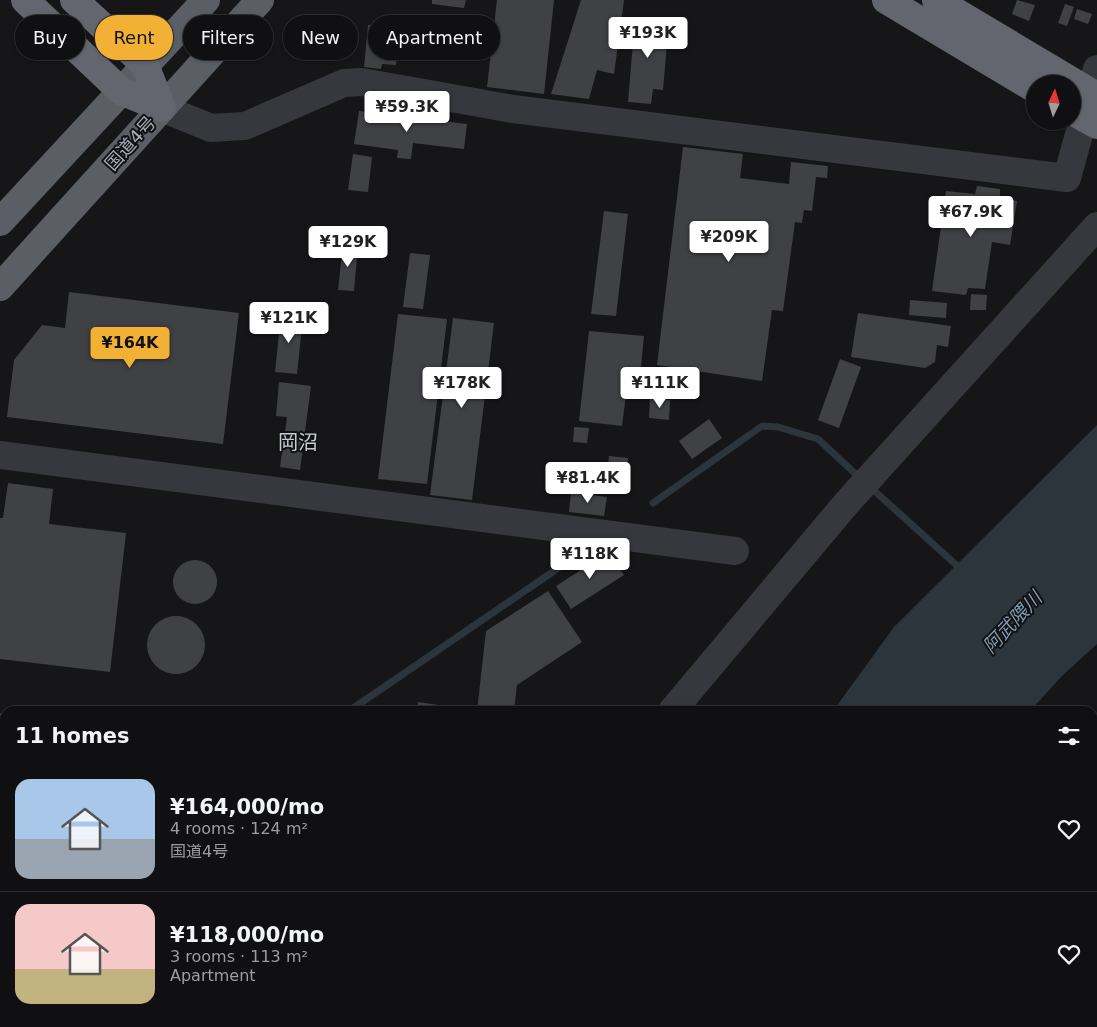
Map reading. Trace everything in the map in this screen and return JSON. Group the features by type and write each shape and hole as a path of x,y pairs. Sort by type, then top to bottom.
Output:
{"highway":[{"path":"25,0 121,91 162,108"},
{"path":"74,0 145,65 162,108"},
{"path":"0,222 206,0"},
{"name":"国道4号","path":"0,287 260,0"},
{"path":"886,0 1026,84"},
{"path":"936,0 1097,96"},
{"path":"1081,116 1097,125"}],"street":[{"path":"162,108 210,128 245,126 344,83 362,82 513,109 1067,178 1097,69"},
{"path":"676,706 845,505 1097,226"},
{"path":"0,455 735,552"}],"water":[{"name":"阿武隈川","path":"1097,425 1097,644 1062,676 1035,706 837,706 894,627"}],"building":[{"path":"432,0 466,0 464,8 432,4"},
{"path":"497,0 554,0 544,94 487,87 490,60 500,60 500,15 495,15"},
{"path":"581,0 624,0 614,74 597,70 589,99 551,94"},
{"path":"1017,0 1035,5 1029,21 1012,14"},
{"path":"1065,4 1074,7 1067,26 1058,23"},
{"path":"1077,9 1092,14 1088,24 1074,19"},
{"path":"635,18 669,21 663,90 653,89 651,104 628,102"},
{"path":"368,25 368,60 396,60 396,65 382,64 381,69 364,67"},
{"path":"359,111 467,124 464,149 413,143 411,159 397,158 398,150 354,144"},
{"path":"683,147 743,154 740,178 789,184 791,162 828,166 827,178 816,177 812,211 804,210 802,223 795,222 783,311 772,310 762,381 657,365"},
{"path":"353,154 372,157 368,192 348,190"},
{"path":"977,186 1000,189 1000,198 1017,201 1010,245 992,242 985,289 968,288 966,295 932,291 946,191 975,194"},
{"path":"604,211 628,214 616,316 591,314"},
{"path":"343,245 358,246 354,291 338,290"},
{"path":"410,253 430,255 423,309 403,307"},
{"path":"69,292 239,313 223,444 7,417 14,360 42,325 65,328"},
{"path":"971,294 987,295 986,310 970,310"},
{"path":"910,300 947,303 946,318 909,315"},
{"path":"858,313 951,326 948,347 937,345 935,362 925,368 851,357"},
{"path":"281,314 303,317 297,374 275,372"},
{"path":"398,314 447,319 427,484 378,479"},
{"path":"453,318 494,323 472,500 430,495"},
{"path":"589,331 644,336 639,388 627,387 622,426 579,421"},
{"path":"840,359 861,367 839,428 818,420"},
{"path":"279,382 311,386 300,470 280,467 287,417 276,416"},
{"path":"650,399 670,400 669,420 649,418"},
{"path":"709,419 722,438 692,459 679,441"},
{"path":"574,427 589,428 587,443 573,442"},
{"path":"609,456 628,458 625,486 606,483"},
{"path":"8,483 53,489 49,524 126,533 110,672 0,659 0,518 3,518"},
{"path":"571,492 607,497 604,516 569,512"},
{"path":"609,552 624,575 571,609 556,586"},
{"path":"191,560 199,560 211,566 217,582 211,598 199,604 191,604 179,598 173,586 173,578 179,566"},
{"path":"548,591 582,642 517,685 515,706 478,706 486,631"},
{"path":"176,616 187,618 200,629 205,645 203,656 192,669 176,674 165,672 152,661 147,645 149,634 160,621"},
{"path":"418,702 446,706 418,706"}],"waterway":[{"path":"653,503 762,426 778,427 818,439 861,479"},
{"path":"869,486 963,571"},
{"path":"356,706 595,543"}],"district":[{"name":"岡沼","path":"298,442"}]}
